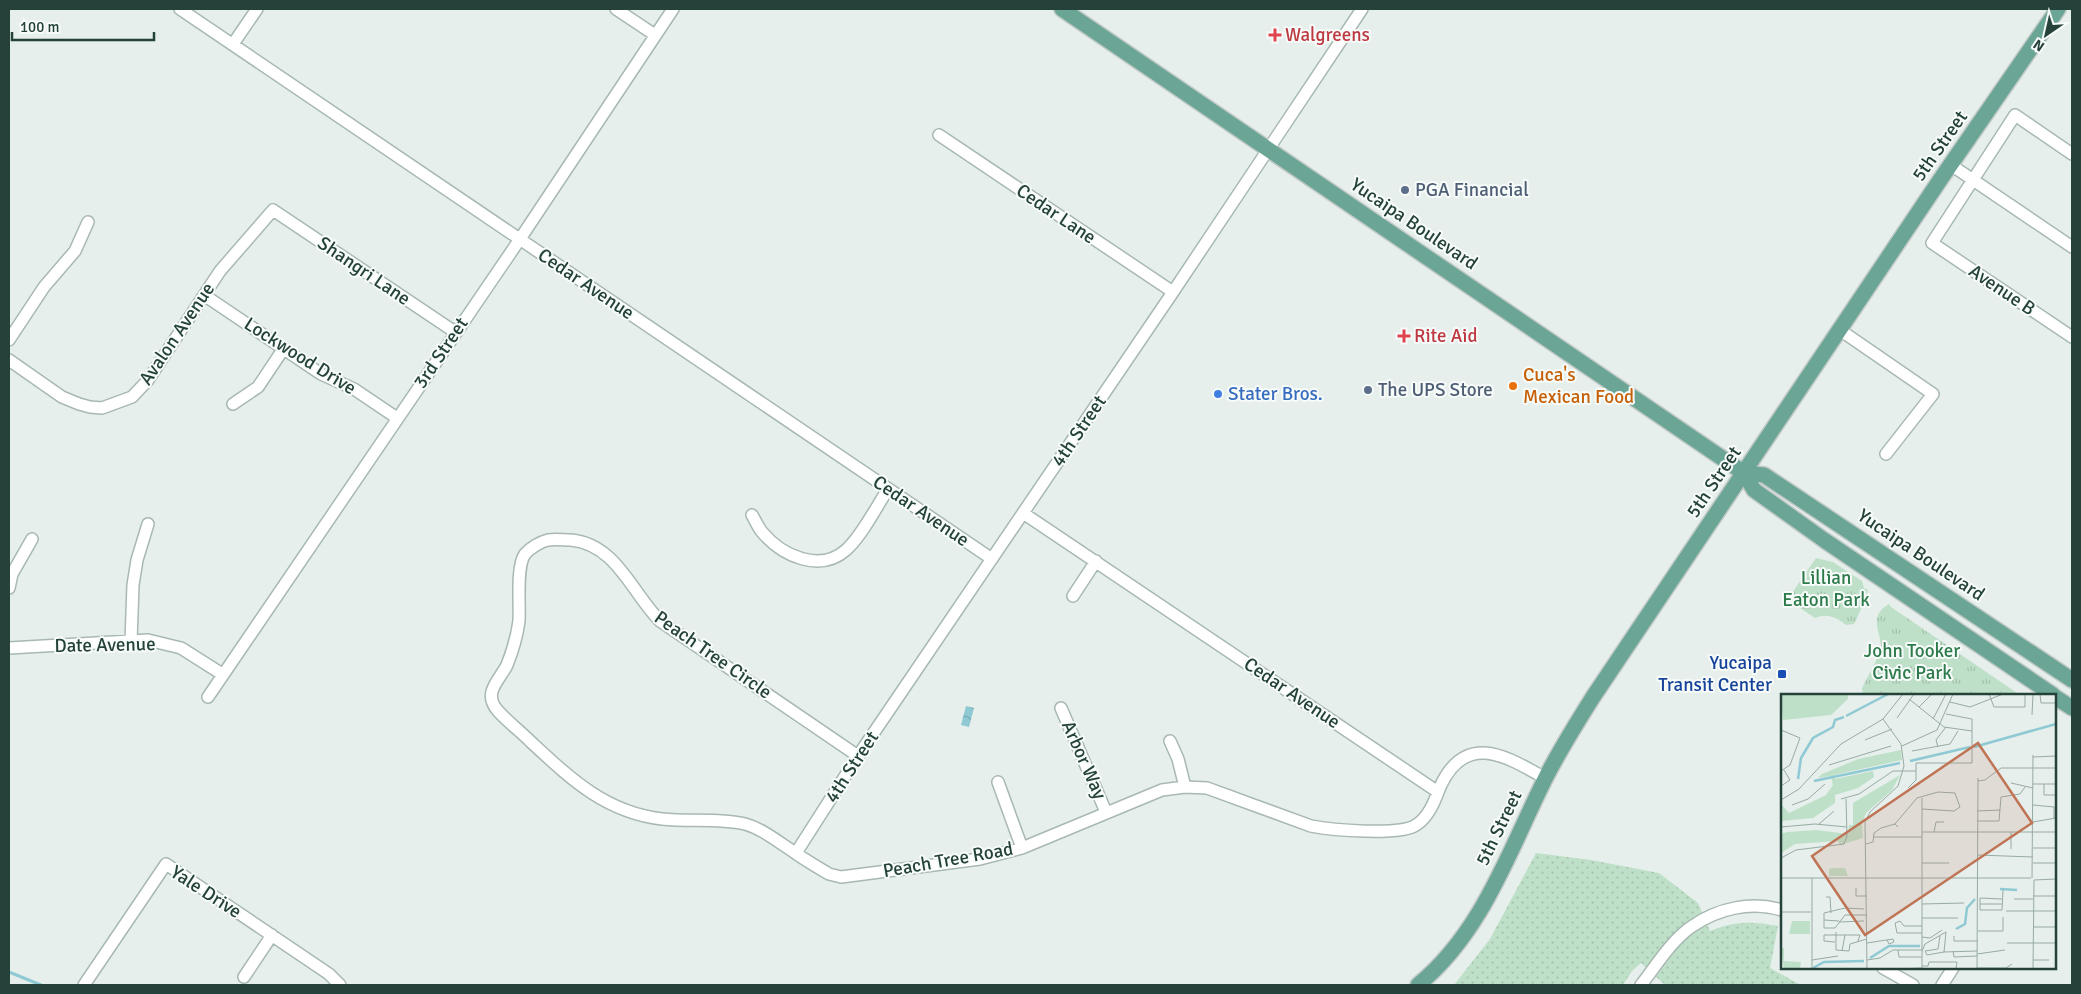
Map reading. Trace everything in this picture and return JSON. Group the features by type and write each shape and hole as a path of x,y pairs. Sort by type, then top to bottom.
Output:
{"main road":[{"name":"Yucaipa Boulevard","path":"1062,9 1744,473 1754,490 1762,496 2051,694"},
{"name":"5th Street","path":"1418,985 1432,974 1454,949 1475,920 1545,778 1593,697 2058,9"},
{"name":"Yucaipa Boulevard","path":"1744,473 1764,475 2072,680"},
{"name":"Yucaipa Boulevard","path":"2056,697 2072,708"}],"street":[{"name":"Cedar Avenue","path":"180,9 992,559"},
{"path":"233,44 257,9"},
{"path":"616,9 655,35"},
{"name":"3rd Street","path":"208,697 520,239 673,9"},
{"name":"4th Street","path":"796,853 858,756 1173,292 1267,148 1362,9"},
{"path":"1971,180 2015,115 2072,154"},
{"name":"Cedar Lane","path":"939,135 1173,292"},
{"path":"1951,165 2072,247"},
{"name":"Avenue B","path":"1971,180 1932,243 2072,336"},
{"name":"Avalon Avenue","path":"9,360 71,402 90,408 113,405 132,397 148,380 204,295 253,231 273,210"},
{"name":"Shangri Lane","path":"273,210 455,332"},
{"path":"9,340 44,288 75,251 88,222"},
{"name":"Lockwood Drive","path":"204,295 321,374 354,389 397,418"},
{"path":"1840,330 1933,394 1886,454"},
{"path":"233,404 258,387 284,348"},
{"path":"752,515 763,532 781,548 804,560 822,562 830,560 847,549 888,489"},
{"name":"Cedar Avenue","path":"1023,513 1438,792"},
{"path":"131,641 133,584 137,560 148,524"},
{"path":"9,588 12,574 32,539"},
{"name":"Peach Tree Circle","path":"796,853 763,831 745,824 716,821 690,822 645,817 604,802 572,780 496,709 490,696 492,688 506,666 516,638 520,598 519,576 525,554 537,545 549,540 577,541 601,551 623,572 648,609 660,621 858,756"},
{"path":"1073,596 1096,561"},
{"name":"Date Avenue","path":"9,648 148,640 181,648 222,674"},
{"name":"Arbor Way","path":"1061,708 1106,812"},
{"path":"1170,741 1178,759 1185,787"},
{"name":"Peach Tree Road","path":"796,853 829,874 841,877 980,859 1022,848 1162,790 1185,787 1207,788 1311,826 1325,829 1395,832 1416,826 1429,811 1443,781 1457,763 1472,755 1495,753 1508,757 1545,778"},
{"path":"998,782 1022,848"},
{"name":"Yale Drive","path":"87,981 166,864 329,974 340,985"},
{"path":"1641,985 1662,957 1690,928 1711,916 1739,906 1767,906 1781,910"},
{"path":"244,977 272,935"},
{"path":"1885,969 1913,985"},
{"path":"1942,985 1952,969"}],"green space":[{"name":"Lillian Eaton Park","path":"1816,558 1833,562 1862,581 1864,588 1868,590 1854,624 1846,625 1835,618 1827,616 1815,618 1791,602 1790,596"},
{"name":"John Tooker Civic Park","path":"1889,604 2019,694 1863,694 1862,688 1881,651 1877,620 1878,614"},
{"path":"1536,853 1591,860 1659,873 1698,903 1710,931 1728,925 1744,923 1778,926 1770,968 1801,985 1665,985 1641,963 1632,971 1623,985 1454,985 1490,939"}],"water":[{"path":"966,706 974,708 969,727 961,725"}],"waterway":[{"path":"9,972 41,985"}],"place":[{"name":"Walgreens","path":"1275,35"},
{"name":"PGA Financial","path":"1405,190"},
{"name":"Rite Aid","path":"1404,336"},
{"name":"Cuca's Mexican Food","path":"1513,386"},
{"name":"The UPS Store","path":"1368,390"},
{"name":"Stater Bros.","path":"1218,394"},
{"name":"Yucaipa Transit Center","path":"1782,674"}]}
